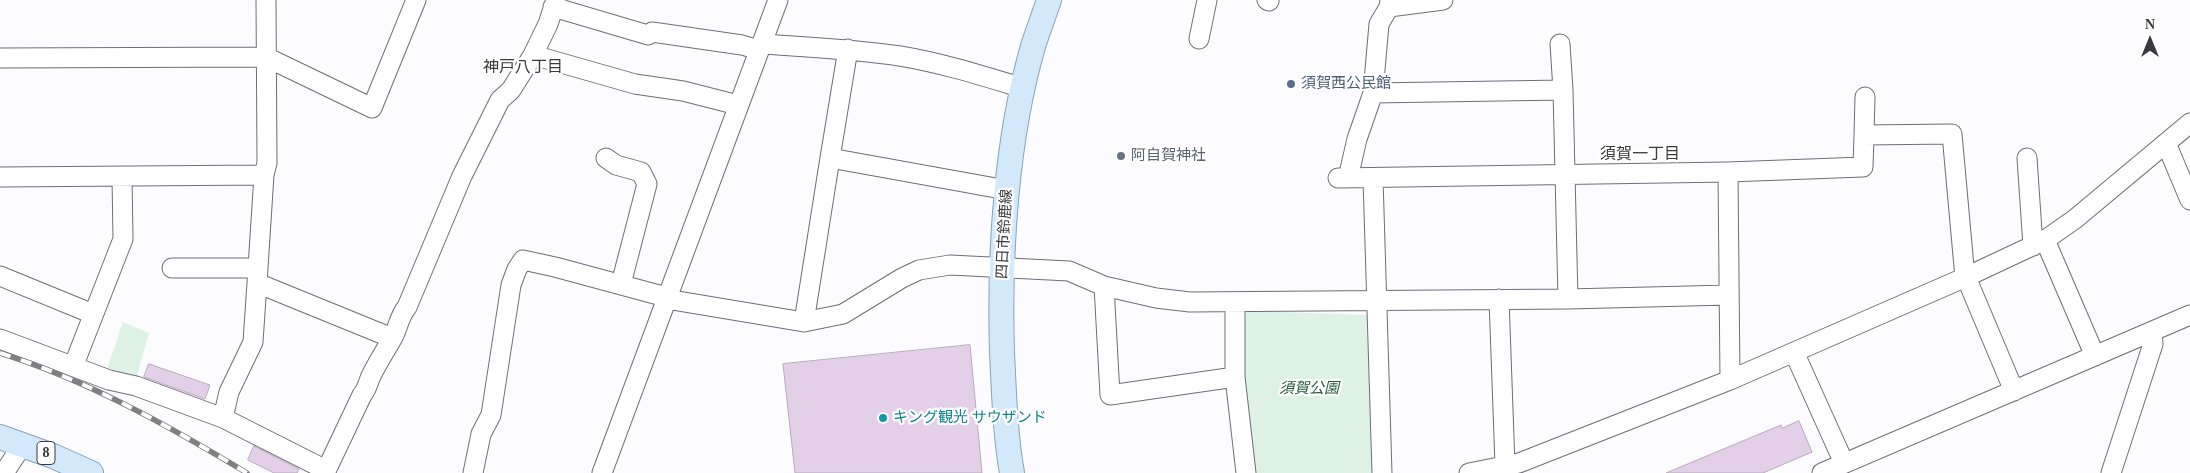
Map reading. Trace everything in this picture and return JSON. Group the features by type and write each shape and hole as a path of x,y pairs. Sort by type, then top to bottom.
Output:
{"main road":[{"name":"四日市鈴鹿線","path":"1012,473 1003,380 1002,267 1007,190 1023,88 1034,44 1049,0"},
{"name":"8","path":"0,436 91,473"}],"street":[{"path":"223,418 229,392 253,342 264,175 267,163 266,0"},
{"path":"0,58 266,57 372,108 416,0"},
{"path":"602,473 778,0"},
{"path":"1199,38 1208,0"},
{"path":"1443,0 1390,3 1379,24 1373,93 1343,178 1565,173 1728,172 1863,167 1866,97"},
{"path":"0,339 109,380 136,386 223,418 326,472 362,395 367,390 372,372 376,369 382,354 392,338 462,176 500,100 512,90 533,55 555,4 648,35 652,32 761,47 848,49 902,56 962,70 1023,88"},
{"path":"1560,44 1563,90 1568,299"},
{"path":"804,322 848,49"},
{"path":"533,55 635,84 683,90 738,105"},
{"path":"1373,93 1563,90"},
{"path":"1469,473 1519,462 1730,380 1965,278 2039,243 2075,219 2190,123"},
{"path":"1864,135 1952,134 1965,278 2014,391"},
{"path":"2166,143 2190,200"},
{"path":"606,158 616,165 641,172 648,184 621,284"},
{"path":"830,158 1007,190"},
{"path":"2027,158 2039,243 2094,356"},
{"path":"1728,172 1730,380"},
{"path":"0,177 264,175"},
{"path":"73,367 123,239 122,177"},
{"path":"1373,178 1382,473"},
{"path":"473,473 481,434 491,415 511,285 516,269 523,260 621,284 666,298 804,322 843,314 902,278 919,270 950,265 1069,271 1104,286 1156,298 1190,302 1568,299 1728,295"},
{"path":"172,268 257,276 392,338"},
{"path":"0,276 93,314"},
{"path":"1104,286 1110,395 1235,377"},
{"path":"1499,299 1500,357 1503,361 1505,465"},
{"path":"1235,303 1235,377 1246,473"},
{"path":"1822,473 2190,315"},
{"path":"2111,473 2153,344 2152,332"},
{"path":"1794,352 1844,463"},
{"path":"4,473 23,444"}],"green space":[{"name":"須賀公園","path":"1249,311 1372,315 1375,473 1252,473 1244,395 1241,315"},
{"path":"123,322 149,333 135,382 105,375"}],"building":[{"name":"キング観光 サウザンド","path":"970,345 982,473 795,473 783,364"},
{"path":"149,364 210,385 205,399 144,377"},
{"path":"1799,421 1812,452 1763,473 1666,473 1781,425 1782,428"},
{"path":"254,446 299,469 297,473 274,473 248,460"}],"railway":[{"path":"0,353 96,390 158,421 247,473"}],"place":[{"name":"須賀西公民館","path":"1291,84"},
{"name":"阿自賀神社","path":"1121,156"},
{"name":"キング観光 サウザンド","path":"883,418"}],"district":[{"name":"神戸八丁目","path":"523,68"},
{"name":"須賀一丁目","path":"1640,155"}]}
